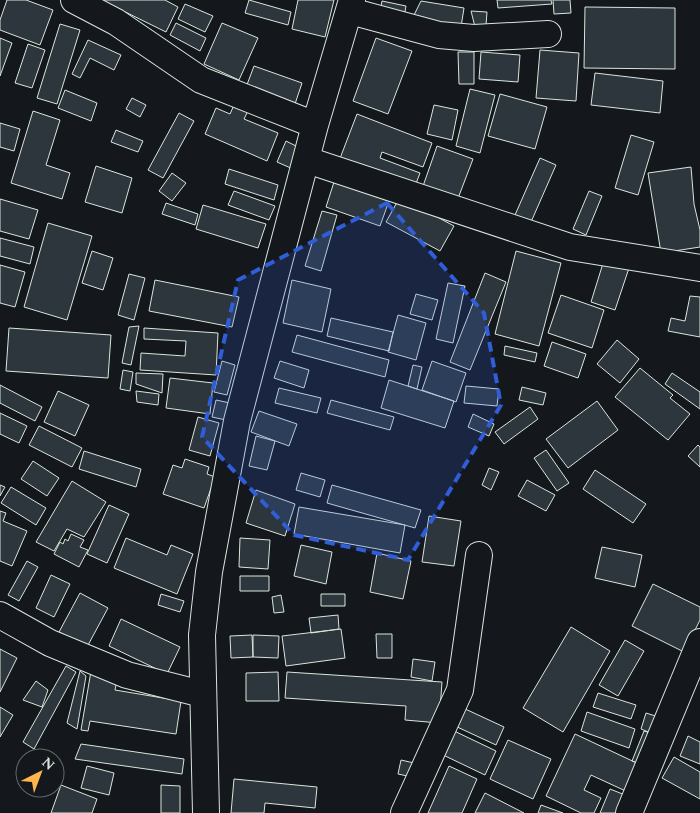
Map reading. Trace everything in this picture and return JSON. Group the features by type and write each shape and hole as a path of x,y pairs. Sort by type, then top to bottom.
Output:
{"street":[{"path":"74,0 116,22 201,80 315,125"},
{"path":"206,813 202,635 209,572 237,421 315,125 351,5 439,35 474,38 548,34"},
{"path":"307,160 553,242 700,268"},
{"path":"404,813 460,690 479,555"},
{"path":"0,615 50,643 127,675 202,694"},
{"path":"629,813 700,642"}],"highlighted area":[{"path":"387,203 484,313 501,405 408,560 294,535 202,437 238,280"}],"building":[{"path":"7,0 26,0 53,10 40,45 0,30 0,20"},
{"path":"101,0 165,0 178,7 166,32"},
{"path":"249,0 291,12 288,25 245,13"},
{"path":"298,0 334,0 325,37 292,29"},
{"path":"497,0 551,0 552,4 498,8"},
{"path":"553,0 570,0 571,13 554,14"},
{"path":"382,1 406,6 404,17 380,12"},
{"path":"421,1 464,8 461,27 412,19"},
{"path":"185,4 213,16 205,32 178,19"},
{"path":"585,7 675,8 675,69 584,68"},
{"path":"471,11 487,12 486,25 475,27"},
{"path":"176,23 206,38 200,51 170,35"},
{"path":"222,23 258,38 239,80 204,64"},
{"path":"60,24 80,30 57,104 37,98"},
{"path":"0,38 12,43 0,76"},
{"path":"376,38 412,51 388,114 353,101"},
{"path":"88,40 121,55 114,70 90,58 80,78 72,74"},
{"path":"28,44 45,50 32,88 15,83"},
{"path":"540,50 579,53 576,101 536,98"},
{"path":"458,52 474,52 474,84 459,84"},
{"path":"481,52 520,55 518,82 479,79"},
{"path":"254,66 302,83 294,107 245,90"},
{"path":"595,73 663,81 660,113 591,105"},
{"path":"470,89 495,95 480,153 456,146"},
{"path":"65,90 97,103 91,121 58,108"},
{"path":"500,94 547,107 535,149 488,136"},
{"path":"132,98 146,105 140,117 126,109"},
{"path":"234,105 248,111 244,119 278,133 267,161 205,134 216,108 230,114"},
{"path":"434,105 458,110 452,140 427,134"},
{"path":"33,111 60,120 46,165 70,173 62,199 11,183"},
{"path":"179,113 194,121 163,178 148,170"},
{"path":"357,114 432,143 423,167 382,152 380,158 420,173 414,189 339,161"},
{"path":"0,123 20,129 14,151 0,147"},
{"path":"116,130 143,141 138,152 111,142"},
{"path":"631,135 654,142 638,195 615,188"},
{"path":"286,141 302,149 293,169 277,162"},
{"path":"437,146 473,159 457,201 422,189"},
{"path":"540,158 556,165 531,222 515,215"},
{"path":"96,166 132,178 122,213 85,202"},
{"path":"691,167 694,204 700,230 700,247 661,253 648,173"},
{"path":"229,169 278,185 274,200 225,184"},
{"path":"172,173 186,183 172,201 159,191"},
{"path":"334,182 389,201 380,226 326,207"},
{"path":"234,191 275,206 269,220 228,205"},
{"path":"589,191 602,196 586,235 573,229"},
{"path":"400,197 454,226 440,251 386,222"},
{"path":"0,199 38,210 29,239 0,231"},
{"path":"166,203 198,214 195,225 162,214"},
{"path":"203,205 266,224 258,248 196,229"},
{"path":"322,211 337,215 321,271 305,266"},
{"path":"48,223 92,236 67,320 24,307"},
{"path":"0,238 34,247 30,264 0,256"},
{"path":"92,251 113,258 103,290 82,283"},
{"path":"516,251 561,263 539,346 495,334"},
{"path":"604,260 629,268 615,310 591,302"},
{"path":"0,265 25,272 15,307 0,303"},
{"path":"485,273 506,282 470,370 450,362"},
{"path":"129,274 145,278 134,320 118,315"},
{"path":"155,280 239,297 232,327 149,311"},
{"path":"292,280 331,289 322,332 283,323"},
{"path":"448,283 465,286 453,343 436,339"},
{"path":"416,294 438,300 432,320 410,314"},
{"path":"561,295 604,310 592,348 548,333"},
{"path":"690,296 700,297 700,337 668,331 671,318 685,321"},
{"path":"398,315 426,323 416,360 388,352"},
{"path":"331,318 393,332 389,351 327,336"},
{"path":"139,326 131,365 122,363 129,327"},
{"path":"9,328 111,335 108,378 6,371"},
{"path":"144,328 218,333 216,375 140,370 141,353 185,356 186,341 144,339"},
{"path":"297,335 389,360 385,377 292,352"},
{"path":"617,340 639,359 620,383 597,364"},
{"path":"552,342 586,354 578,378 544,366"},
{"path":"505,346 537,353 535,362 504,355"},
{"path":"222,361 235,365 227,395 214,392"},
{"path":"280,361 309,370 304,388 274,378"},
{"path":"432,361 466,373 456,402 422,390"},
{"path":"413,365 422,367 417,389 408,386"},
{"path":"640,368 673,395 670,398 690,414 668,440 615,397"},
{"path":"123,370 133,372 130,391 120,389"},
{"path":"136,373 163,374 162,393 136,384"},
{"path":"672,373 700,392 700,409 665,384"},
{"path":"170,378 213,383 210,414 166,408"},
{"path":"389,380 454,401 445,428 381,408"},
{"path":"0,385 42,407 35,421 0,403"},
{"path":"466,386 499,389 497,406 464,403"},
{"path":"522,387 546,393 543,405 519,400"},
{"path":"279,388 321,398 317,413 275,403"},
{"path":"58,391 89,405 75,436 44,422"},
{"path":"136,391 159,394 158,405 137,402"},
{"path":"216,400 230,403 226,420 212,417"},
{"path":"331,400 394,417 390,430 327,413"},
{"path":"597,401 618,430 568,468 546,439"},
{"path":"530,407 538,419 504,444 495,432"},
{"path":"259,411 297,424 289,446 251,432"},
{"path":"0,413 27,426 19,443 0,434"},
{"path":"473,414 494,424 489,436 468,427"},
{"path":"198,417 219,423 210,456 189,450"},
{"path":"39,426 82,448 72,467 29,445"},
{"path":"256,436 275,441 267,470 249,466"},
{"path":"698,445 700,447 700,467 688,456"},
{"path":"546,450 569,483 557,491 534,458"},
{"path":"84,451 141,469 136,487 79,469"},
{"path":"185,459 209,467 207,474 215,477 204,508 163,494 173,465 182,468"},
{"path":"33,461 59,478 47,496 21,479"},
{"path":"489,468 499,472 491,490 482,485"},
{"path":"595,470 646,504 633,523 583,489"},
{"path":"301,473 325,480 320,497 296,490"},
{"path":"527,480 555,495 546,511 518,496"},
{"path":"72,481 106,502 84,537 67,529 54,551 36,542"},
{"path":"0,485 5,487 0,496"},
{"path":"332,485 421,510 415,528 327,503"},
{"path":"11,487 46,508 36,525 1,503"},
{"path":"256,490 295,504 285,536 246,523"},
{"path":"109,505 129,514 107,563 87,554"},
{"path":"299,507 405,525 400,553 294,534"},
{"path":"0,511 6,513 3,521 27,531 12,566 0,561"},
{"path":"429,516 461,521 454,566 422,562"},
{"path":"71,534 84,540 80,547 88,550 79,567 54,554 60,542 63,544 65,539 68,541"},
{"path":"126,538 167,555 171,545 193,554 177,594 114,568"},
{"path":"240,538 270,540 268,569 239,567"},
{"path":"301,545 332,552 326,584 294,576"},
{"path":"602,547 642,555 635,587 595,578"},
{"path":"377,553 411,561 403,599 370,592"},
{"path":"27,561 38,567 19,601 8,595"},
{"path":"51,575 70,584 54,617 36,608"},
{"path":"240,576 269,576 269,591 240,591"},
{"path":"653,584 700,607 700,620 684,652 632,626"},
{"path":"80,593 108,608 87,647 59,632"},
{"path":"161,594 184,601 180,612 158,605"},
{"path":"321,594 345,594 345,606 321,606"},
{"path":"281,595 284,612 274,613 272,597"},
{"path":"338,615 339,629 311,633 309,618"},
{"path":"121,619 180,647 167,674 109,646"},
{"path":"571,627 610,651 563,732 523,708"},
{"path":"341,629 345,658 286,666 282,636"},
{"path":"376,634 392,634 392,658 377,658"},
{"path":"252,635 253,657 231,658 230,636"},
{"path":"253,635 279,636 278,658 253,657"},
{"path":"625,640 644,651 618,696 599,685"},
{"path":"0,649 17,658 0,692"},
{"path":"413,659 435,662 432,681 411,677"},
{"path":"66,666 76,672 35,748 23,742"},
{"path":"80,671 86,676 77,729 67,723"},
{"path":"91,671 118,676 115,690 181,701 176,734 90,721 88,731 81,730"},
{"path":"278,672 279,701 246,701 246,673"},
{"path":"287,672 442,682 439,723 405,720 406,706 285,698"},
{"path":"36,681 48,690 42,707 23,700"},
{"path":"598,693 636,705 631,719 593,707"},
{"path":"0,707 13,715 0,737"},
{"path":"461,707 504,727 496,745 453,725"},
{"path":"587,712 635,729 629,748 581,731"},
{"path":"646,713 662,718 656,735 641,729"},
{"path":"450,729 496,751 485,775 439,753"},
{"path":"644,731 659,736 648,767 632,761"},
{"path":"575,734 643,766 630,793 591,775 584,790 601,798 594,813 581,813 546,796"},
{"path":"688,736 700,742 700,764 680,756"},
{"path":"508,740 551,759 533,799 490,779"},
{"path":"81,744 184,759 182,774 75,759"},
{"path":"674,757 700,772 700,799 662,778"},
{"path":"401,760 414,763 412,777 398,774"},
{"path":"87,766 114,773 109,795 81,788"},
{"path":"449,766 477,779 462,813 428,813"},
{"path":"234,779 317,787 315,808 265,803 264,813 231,813"},
{"path":"161,785 180,786 180,813 161,813"},
{"path":"65,787 97,799 92,813 51,813 56,798 65,798"},
{"path":"610,789 630,797 624,813 600,813"},
{"path":"485,793 524,813 475,813"},
{"path":"541,805 563,813 538,813"}]}
